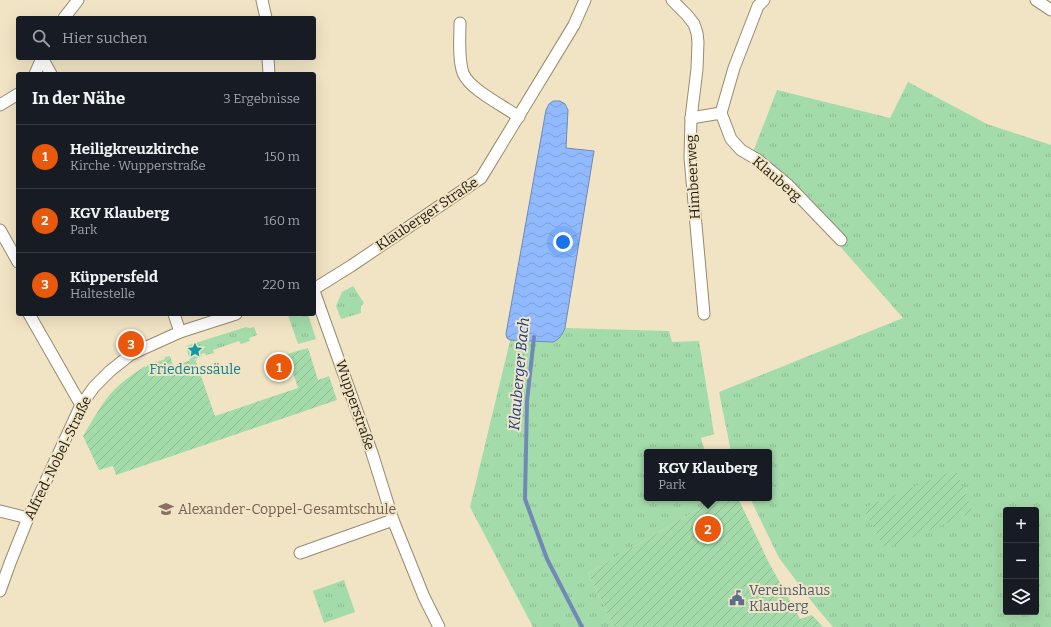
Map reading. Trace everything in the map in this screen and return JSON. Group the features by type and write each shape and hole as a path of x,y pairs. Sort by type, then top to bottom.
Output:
{"street":[{"path":"66,16 78,0"},
{"path":"262,0 266,16"},
{"name":"Klauberger Straße","path":"316,289 482,178 574,25 585,0"},
{"name":"Himbeerweg","path":"672,0 687,15 694,24 698,33 697,69 691,118 690,158 704,314"},
{"path":"691,118 721,113 734,68 758,6 764,0"},
{"path":"1036,0 1051,10"},
{"path":"460,23 461,58 464,73 470,82 483,94 519,117"},
{"path":"36,72 41,60"},
{"path":"43,60 50,72"},
{"path":"268,60 269,72"},
{"path":"0,105 16,95"},
{"name":"Klauberg","path":"721,113 731,139 741,150 758,160 788,185 841,240"},
{"path":"0,230 16,258"},
{"name":"Wupperstraße","path":"316,296 372,453 393,520 424,597 440,627"},
{"path":"30,316 81,406"},
{"path":"175,316 180,332"},
{"name":"Alfred-Nobel-Straße","path":"0,591 28,518 81,406 94,387 102,378 130,355 180,332 230,316"},
{"path":"0,511 28,518"},
{"path":"300,553 393,520"}],"green space":[{"path":"908,82 987,124 1051,145 1051,627 833,627 779,558 751,501 772,501 772,449 730,449 719,392 903,318 838,244 843,238 794,183 753,152 777,90 890,118"},
{"path":"553,101 560,101 565,104 568,110 566,148 594,151 565,328 669,331 672,342 699,341 714,434 701,438 704,449 644,449 644,501 713,501 588,573 614,627 533,627 470,507 510,341 506,334 546,110 549,104"},
{"path":"353,286 364,303 361,306 361,313 341,319 336,306 342,292"},
{"path":"288,316 309,316 316,339 298,344"},
{"path":"246,327 254,327 257,335 249,338 250,341 241,344 239,341 213,350 214,353 206,355 205,353 201,354 202,357 190,361 186,346"},
{"path":"308,348 318,380 329,376 337,400 116,475 113,466 99,470 83,436 110,394 145,366 146,367 147,365 170,356 173,366 195,359 215,416 298,388 287,354"},
{"path":"956,471 973,512 885,549 863,508 945,474"},
{"path":"713,501 739,501 768,561 800,619 812,615 823,627 614,627 588,573"},
{"path":"344,580 355,612 324,623 313,591"}],"water":[{"path":"553,101 560,101 565,104 568,110 566,148 594,151 565,328 557,340 553,342 510,340 507,338 506,334 546,110 549,104"}],"waterway":[{"name":"Klauberger Bach","path":"534,337 527,401 525,499 547,559 582,627"}],"place":[{"name":"Küppersfeld","path":"131,344"},
{"name":"Friedenssäule","path":"195,350"},
{"name":"Heiligkreuzkirche","path":"279,367"},
{"name":"Alexander-Coppel-Gesamtschule","path":"166,509"},
{"name":"KGV Klauberg","path":"708,529"},
{"name":"Vereinshaus Klauberg","path":"737,598"}]}
